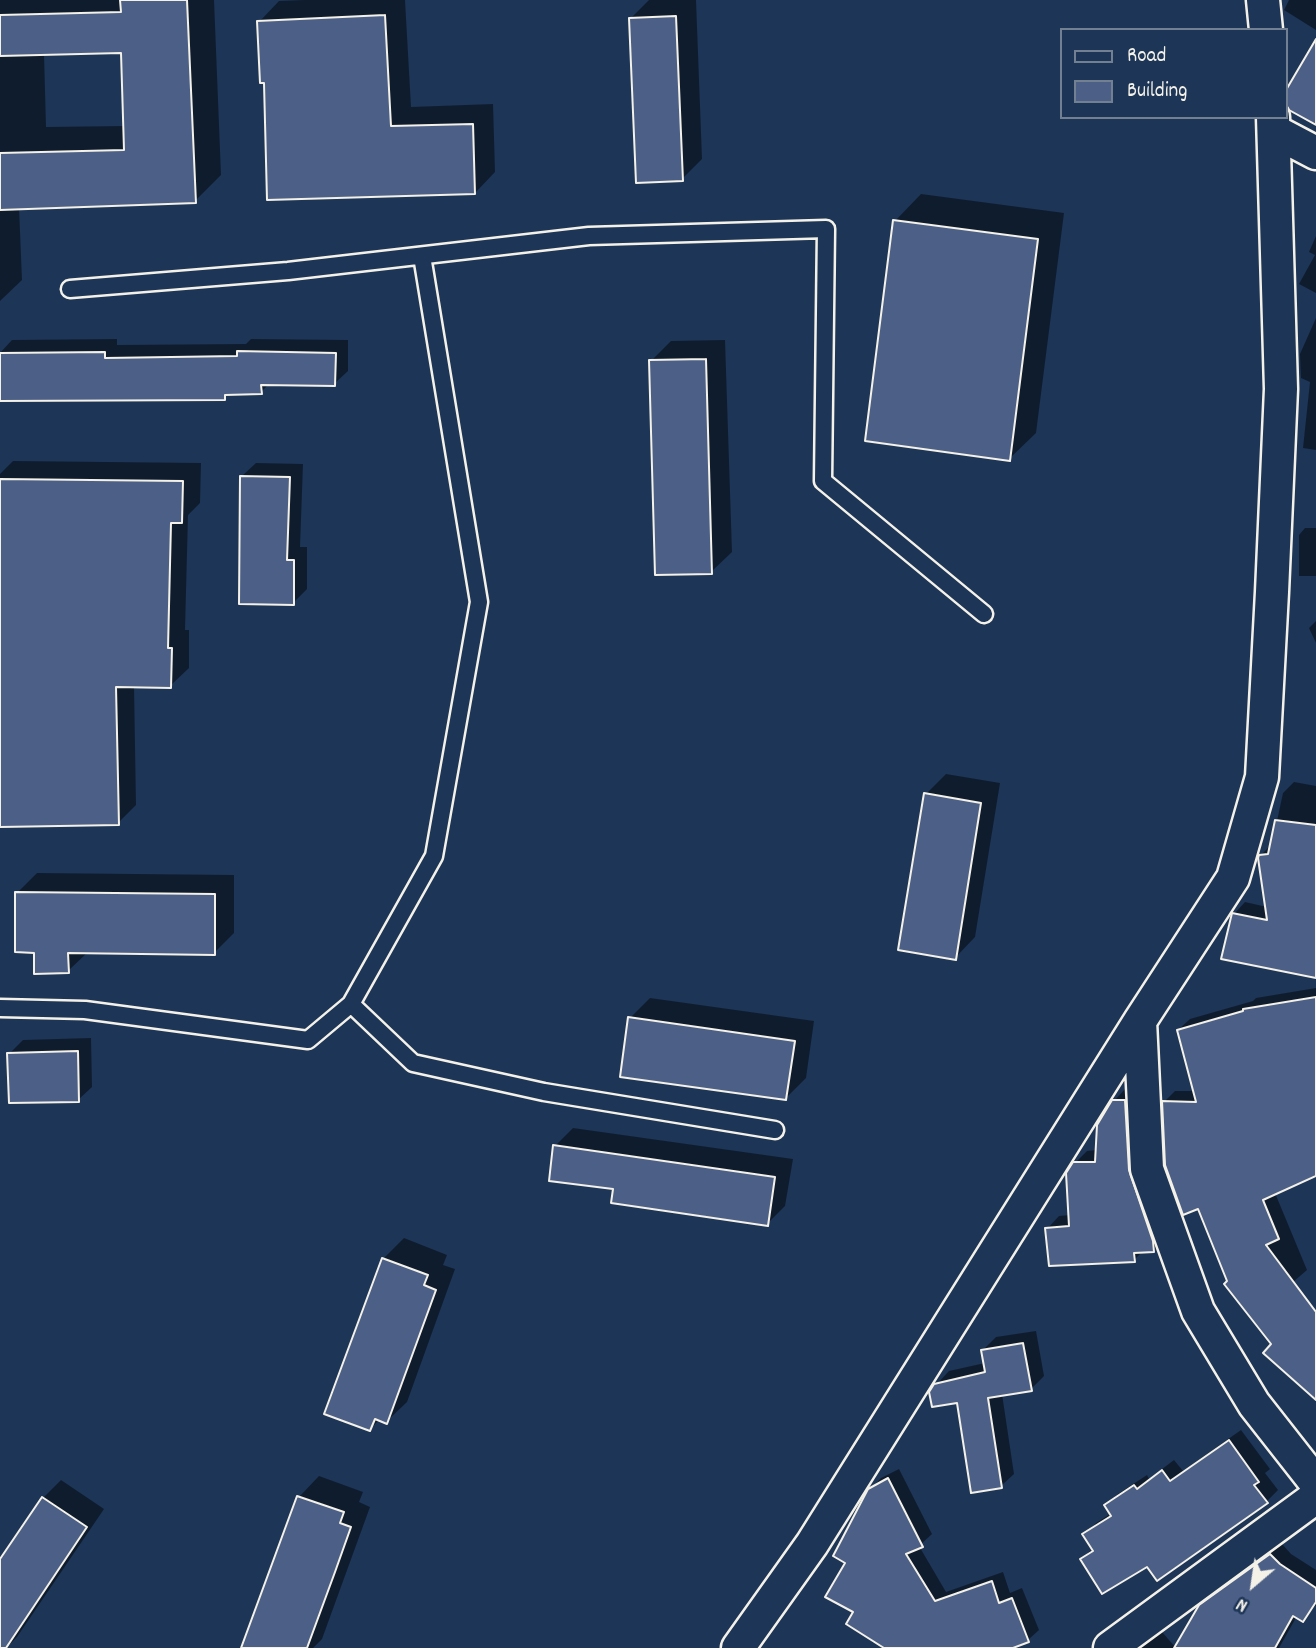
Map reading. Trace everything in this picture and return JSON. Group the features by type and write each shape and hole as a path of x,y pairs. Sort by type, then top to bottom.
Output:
{"street":[{"path":"1264,0 1266,28"},
{"path":"1274,124 1316,153"},
{"path":"738,1648 812,1544 1140,1021 1233,878 1262,777 1281,390 1274,124"},
{"path":"1140,1021 1147,1169 1198,1311 1254,1404 1316,1483"},
{"path":"1110,1648 1316,1497"}],"lane":[{"path":"70,289 288,271 589,236 826,229 823,481 984,614"},
{"path":"0,1008 85,1010 308,1040 352,1004 434,856 479,602 422,256"},
{"path":"352,1004 413,1063 544,1092 775,1130"}],"building":[{"path":"120,0 187,0 196,203 0,210 0,153 124,150 121,53 0,56 0,15 121,12"},
{"path":"385,15 391,126 473,124 475,194 267,200 264,83 260,83 257,21"},
{"path":"676,16 683,181 636,183 629,18"},
{"path":"1316,39 1316,125 1289,110 1288,87"},
{"path":"893,220 1038,239 1010,461 865,441"},
{"path":"237,351 336,353 335,386 261,385 262,394 225,395 225,400 0,401 0,353 105,352 105,358 237,356"},
{"path":"706,359 712,574 655,575 649,360"},
{"path":"240,476 290,477 287,560 294,560 294,605 239,604"},
{"path":"0,479 183,481 182,523 171,523 168,648 172,648 171,688 116,687 119,825 0,827"},
{"path":"924,793 981,803 956,960 898,950"},
{"path":"1275,820 1316,825 1316,978 1221,959 1232,913 1267,920 1258,858 1259,855 1268,854"},
{"path":"15,892 215,894 215,955 68,953 69,973 34,974 34,953 15,952"},
{"path":"1316,997 1316,1176 1263,1200 1279,1239 1266,1245 1316,1312 1316,1400 1263,1353 1271,1344 1224,1284 1227,1281 1198,1209 1183,1215 1165,1165 1162,1101 1196,1102 1177,1030 1243,1009"},
{"path":"628,1017 795,1041 786,1100 620,1077"},
{"path":"78,1051 79,1102 9,1103 7,1053"},
{"path":"1112,1100 1125,1100 1129,1170 1153,1241 1154,1252 1134,1253 1135,1262 1049,1266 1045,1228 1069,1226 1066,1173 1073,1162 1095,1162 1097,1125"},
{"path":"553,1145 775,1177 768,1226 611,1203 613,1189 549,1181"},
{"path":"382,1258 428,1275 424,1285 436,1290 387,1424 375,1419 370,1431 324,1414"},
{"path":"1023,1343 1032,1391 988,1398 1002,1488 971,1493 957,1403 932,1407 929,1392 934,1384 985,1372 981,1350"},
{"path":"1229,1440 1259,1482 1254,1485 1268,1503 1157,1581 1147,1567 1102,1594 1080,1559 1093,1551 1082,1534 1111,1516 1104,1505 1134,1485 1137,1489 1162,1470 1170,1481"},
{"path":"888,1478 923,1547 906,1554 935,1601 992,1581 999,1603 1012,1598 1029,1642 1013,1648 884,1648 846,1624 853,1612 825,1597 845,1563 833,1556 868,1489"},
{"path":"297,1496 344,1512 340,1523 351,1527 307,1648 241,1648"},
{"path":"42,1497 87,1527 6,1648 0,1648 0,1559"},
{"path":"1270,1554 1316,1588 1316,1602 1303,1622 1293,1616 1275,1648 1174,1648 1199,1605"}]}
